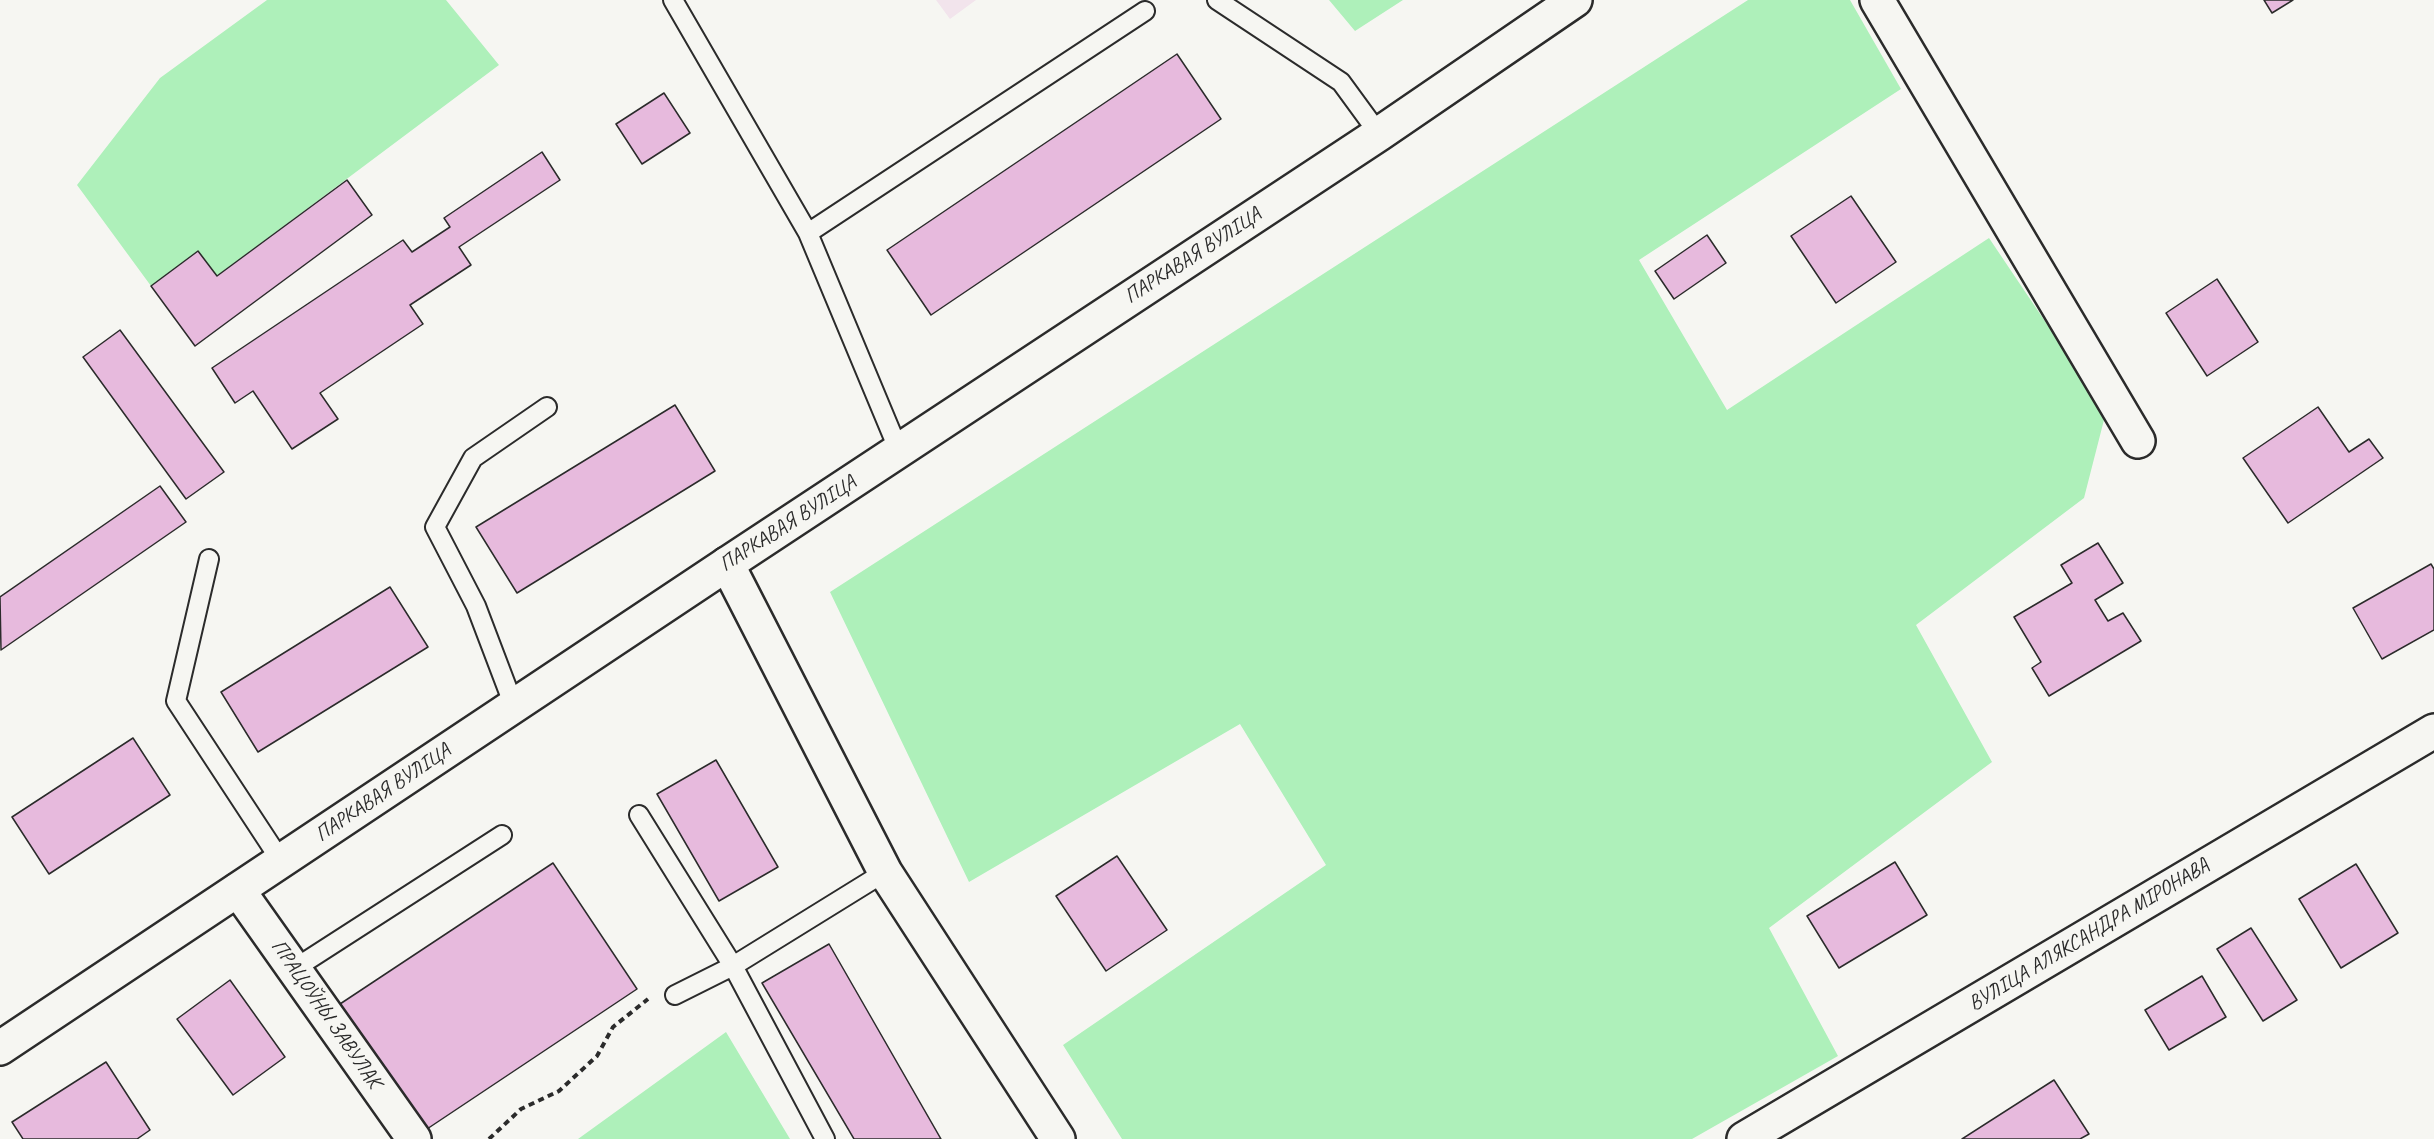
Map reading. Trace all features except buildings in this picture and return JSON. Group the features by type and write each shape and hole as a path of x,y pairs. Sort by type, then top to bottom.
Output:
{"street":[{"name":"ПАРКАВАЯ ВУЛІЦА","path":"0,1048 514,705 1379,134 1575,0"},
{"path":"1876,0 2138,441"},
{"path":"727,564 885,872 1058,1139"},
{"name":"ВУЛІЦА АЛЯКСАНДРА МІРОНАВА","path":"1744,1139 2434,731"},
{"name":"ПРАЦОЎНЫ ЗАВУЛАК","path":"238,890 414,1139"}],"lane":[{"path":"673,0 808,233 899,451"},
{"path":"1217,0 1341,82 1379,134"},
{"path":"808,233 1145,11"},
{"path":"514,705 476,606 435,527 473,458 547,407"},
{"path":"209,559 176,701 281,861"},
{"path":"639,815 733,966 825,1139"},
{"path":"294,969 502,836"},
{"path":"675,994 733,966 885,872"}],"path":[{"path":"489,1139 521,1109 558,1091 597,1056 613,1027 644,1000 675,994"}],"shaded area":[{"path":"936,0 976,0 950,19"}],"green space":[{"path":"267,0 446,0 499,65 217,276 198,252 151,286 77,185 160,78"},
{"path":"1329,0 1403,0 1355,31"},
{"path":"1748,0 1850,0 1901,89 1639,260 1727,410 1989,238 2106,412 2084,498 1916,625 1992,762 1769,928 1838,1056 1692,1139 1122,1139 1063,1045 1326,865 1240,724 969,882 830,592"},
{"path":"726,1032 790,1139 578,1139"}]}
